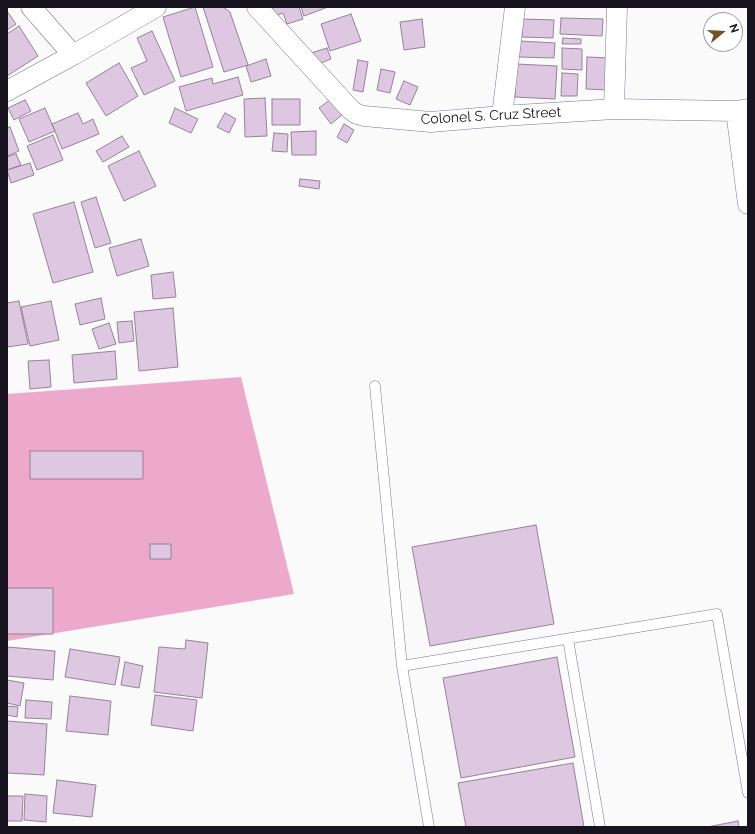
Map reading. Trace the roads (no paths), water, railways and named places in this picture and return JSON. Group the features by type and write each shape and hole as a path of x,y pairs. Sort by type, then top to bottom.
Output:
{"street":[{"path":"31,7 73,55"},
{"path":"7,91 156,7"},
{"name":"Colonel S. Cruz Street","path":"257,7 351,110 364,116 431,122 614,109 742,110"},
{"path":"502,116 515,7"},
{"path":"614,109 617,7"},
{"path":"742,110 748,204"}],"lane":[{"path":"375,386 402,666 430,827"},
{"path":"402,666 718,614 748,793"},
{"path":"568,639 600,827"}]}
